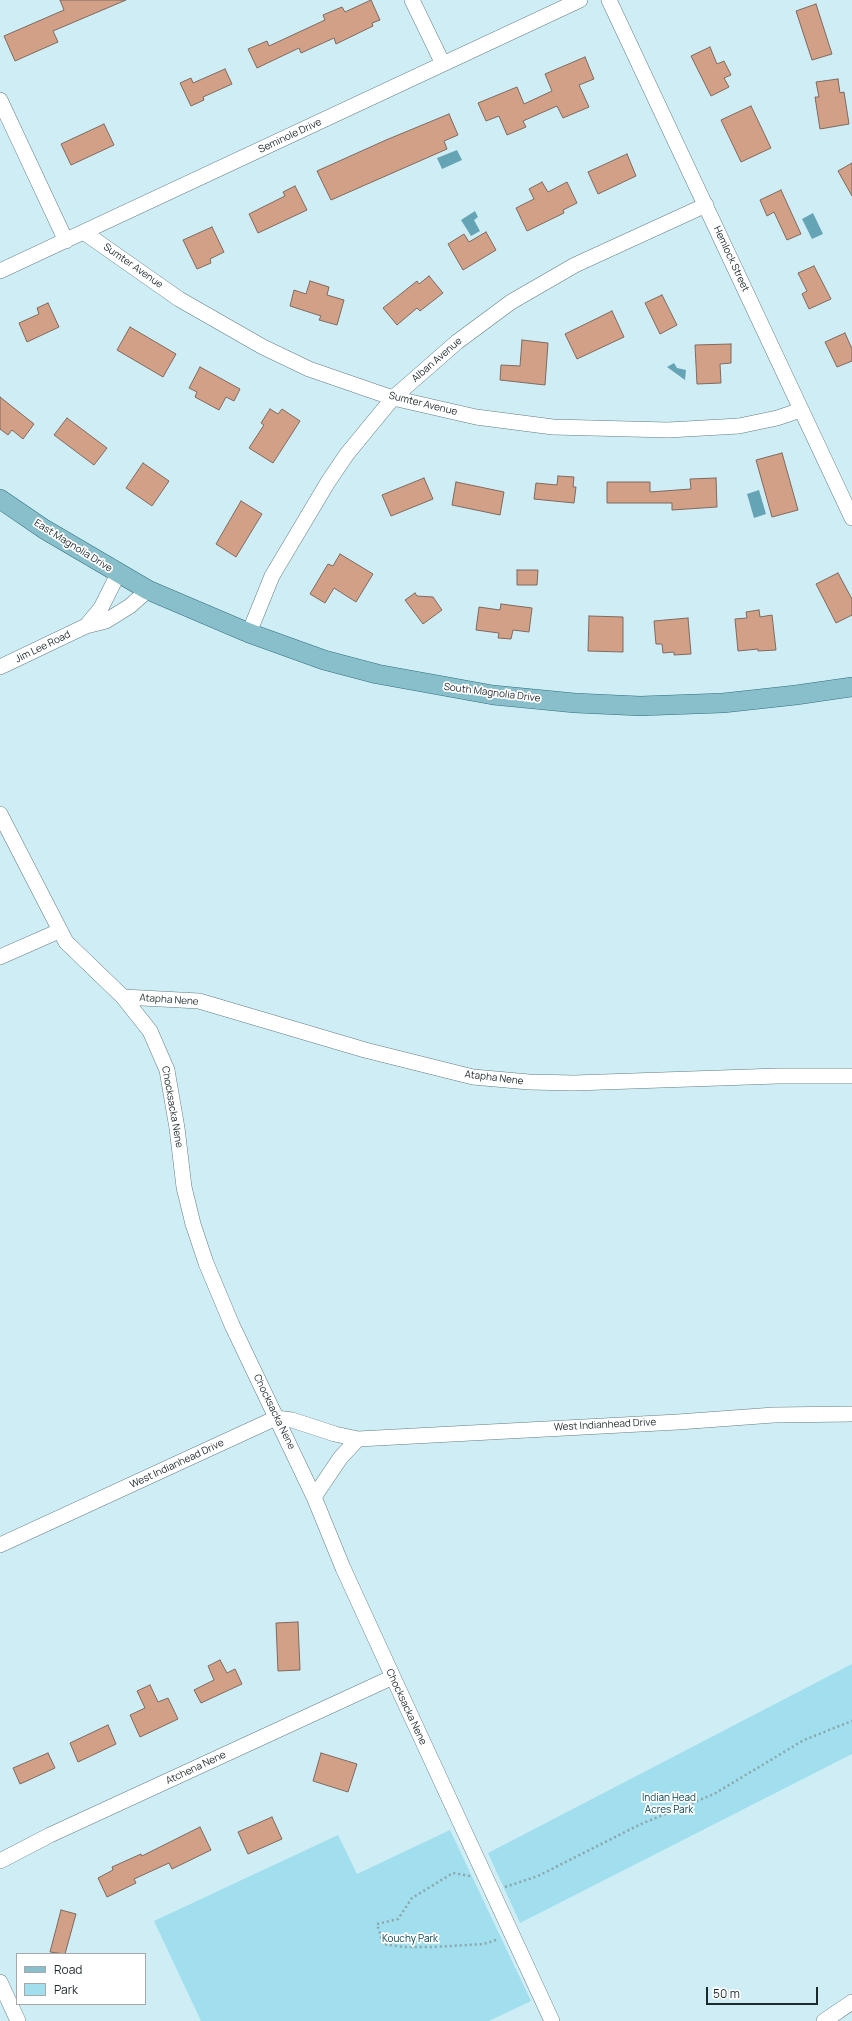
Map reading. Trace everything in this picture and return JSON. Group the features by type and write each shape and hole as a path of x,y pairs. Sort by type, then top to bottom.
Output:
{"main road":[{"name":"East Magnolia Drive","path":"0,499 44,529 118,574 148,590"},
{"name":"South Magnolia Drive","path":"148,590 249,633 324,660 377,674 493,695 640,706 723,703 852,687"}],"street":[{"path":"412,0 443,64"},
{"name":"Seminole Drive","path":"0,271 85,233 580,0"},
{"name":"Hemlock Street","path":"609,0 852,518"},
{"path":"0,100 66,241"},
{"name":"Alban Avenue","path":"249,633 272,576 328,482 347,454 394,398 457,342 510,302 575,265 706,205"},
{"name":"Sumter Avenue","path":"85,233 179,299 263,347 310,369 394,398 476,417 553,427 668,430 739,426 777,418 801,410"},
{"name":"Jim Lee Road","path":"86,626 100,608 118,574"},
{"name":"Jim Lee Road","path":"0,667 86,626 106,621 130,606 148,590"},
{"name":"Chocksacka Nene","path":"0,814 66,942 81,958 123,996 150,1031 167,1070 177,1128 184,1187 193,1224 206,1263 232,1325 314,1497 343,1568 392,1677 552,2021"},
{"path":"0,957 59,931"},
{"name":"Atapha Nene","path":"123,996 199,1001 365,1050 473,1077 529,1082 574,1083 770,1076 852,1076"},
{"name":"West Indianhead Drive","path":"0,1545 276,1418 292,1420 335,1434 358,1439 678,1422 774,1415 852,1414"},
{"path":"314,1497 341,1457 358,1439"},
{"name":"Atchena Nene","path":"0,1861 50,1835 392,1677"},
{"path":"0,1982 18,2021"},
{"path":"824,2021 852,2002"}],"path":[{"path":"492,1892 538,1876 641,1824 714,1794 804,1740 852,1721"},
{"path":"485,1878 453,1873 412,1898 398,1920 376,1924 383,1944 403,1947 433,1947 484,1944 512,1934"}],"green space":[{"name":"Indian Head Acres Park","path":"852,1664 852,1754 520,1923 488,1853"},
{"name":"Kouchy Park","path":"450,1830 531,2001 489,2021 201,2021 154,1921 338,1835 357,1874"}],"shaded area":[{"path":"457,150 462,160 442,169 437,158"},
{"path":"475,211 478,217 474,220 480,231 471,236 461,220"},
{"path":"813,213 823,234 812,239 802,219"},
{"path":"674,363 677,368 686,370 685,380 667,367"},
{"path":"759,490 766,514 754,518 747,494"}],"building":[{"path":"60,0 126,0 53,31 58,42 15,61 4,36 64,10"},
{"path":"371,0 380,20 372,23 373,26 336,44 334,38 301,53 299,48 257,68 248,49 267,41 269,46 325,20 323,15 342,7 345,12"},
{"path":"816,4 832,54 812,60 796,11"},
{"path":"710,47 717,64 724,61 731,75 724,78 729,87 711,96 691,56"},
{"path":"585,57 594,79 579,85 589,107 563,118 557,106 523,121 526,127 507,135 499,116 486,121 478,103 517,87 524,104 552,91 545,74"},
{"path":"225,69 232,84 203,97 204,100 191,106 180,83 191,78 193,83"},
{"path":"838,79 840,93 844,92 849,124 820,129 815,97 819,97 816,82"},
{"path":"751,106 771,148 741,162 721,120"},
{"path":"449,114 458,135 444,141 447,149 331,200 317,171"},
{"path":"104,124 114,145 71,165 61,144"},
{"path":"627,154 636,176 598,194 588,172"},
{"path":"852,163 852,196 838,171"},
{"path":"542,182 548,192 567,182 577,203 563,210 564,213 527,231 516,208 534,199 529,189"},
{"path":"295,186 307,210 258,233 249,214 285,196 283,192"},
{"path":"781,190 801,234 787,240 774,212 767,216 760,200"},
{"path":"212,227 224,252 210,259 211,263 197,269 183,240"},
{"path":"486,232 496,250 463,270 448,244 464,234 469,242"},
{"path":"814,266 831,299 809,309 802,294 807,291 798,273"},
{"path":"429,276 443,293 420,311 417,308 397,325 383,308 417,281 419,284"},
{"path":"310,281 329,287 327,295 344,300 337,325 319,320 321,316 290,306 294,290 306,294"},
{"path":"662,295 677,325 660,334 645,303"},
{"path":"48,303 59,327 27,342 19,323 39,314 37,308"},
{"path":"612,311 624,337 577,359 565,334"},
{"path":"130,327 176,354 163,377 117,350"},
{"path":"845,333 852,349 852,361 837,367 825,342"},
{"path":"522,340 548,343 545,385 500,380 501,365 520,366"},
{"path":"731,344 731,363 720,364 721,383 697,384 695,345"},
{"path":"200,367 240,389 234,401 226,397 219,410 195,397 197,392 189,388"},
{"path":"0,397 34,424 23,439 12,430 8,435 0,429"},
{"path":"270,409 278,414 282,409 300,421 273,463 249,448 264,425 261,423"},
{"path":"67,418 107,448 94,465 54,435"},
{"path":"782,453 798,510 772,517 756,460"},
{"path":"143,463 169,481 152,506 126,488"},
{"path":"558,476 574,477 573,487 576,487 574,503 534,499 536,483 557,485"},
{"path":"424,478 433,499 391,516 382,495"},
{"path":"716,478 717,507 672,510 672,503 607,503 607,482 650,482 650,492 691,489 690,479"},
{"path":"456,482 504,492 500,515 452,505"},
{"path":"241,501 262,514 236,557 216,544"},
{"path":"340,554 373,574 356,602 334,588 325,603 310,594 328,564 333,566"},
{"path":"517,570 538,570 537,585 517,585"},
{"path":"838,573 852,599 852,615 836,623 816,584"},
{"path":"415,593 417,596 433,597 442,610 423,624 405,600"},
{"path":"501,604 532,608 529,632 513,630 511,639 498,638 499,633 476,630 479,607 500,610"},
{"path":"759,610 760,617 772,615 776,650 758,651 758,649 738,651 735,619 747,618 746,612"},
{"path":"589,616 623,617 623,652 588,651"},
{"path":"688,618 691,654 674,655 674,652 663,653 662,644 656,644 654,621"},
{"path":"298,1622 300,1670 278,1671 276,1623"},
{"path":"220,1660 227,1673 235,1669 242,1684 201,1703 194,1690 214,1680 208,1666"},
{"path":"150,1685 158,1702 168,1698 178,1719 140,1737 130,1715 145,1708 137,1691"},
{"path":"108,1725 116,1744 78,1762 70,1743"},
{"path":"48,1753 55,1768 20,1784 13,1768"},
{"path":"321,1753 357,1764 348,1792 313,1781"},
{"path":"272,1817 282,1839 248,1854 238,1832"},
{"path":"200,1827 211,1850 172,1869 169,1863 134,1879 136,1883 107,1897 98,1878 113,1870 112,1867 141,1854 142,1856"},
{"path":"61,1910 76,1914 65,1953 50,1952"}]}
